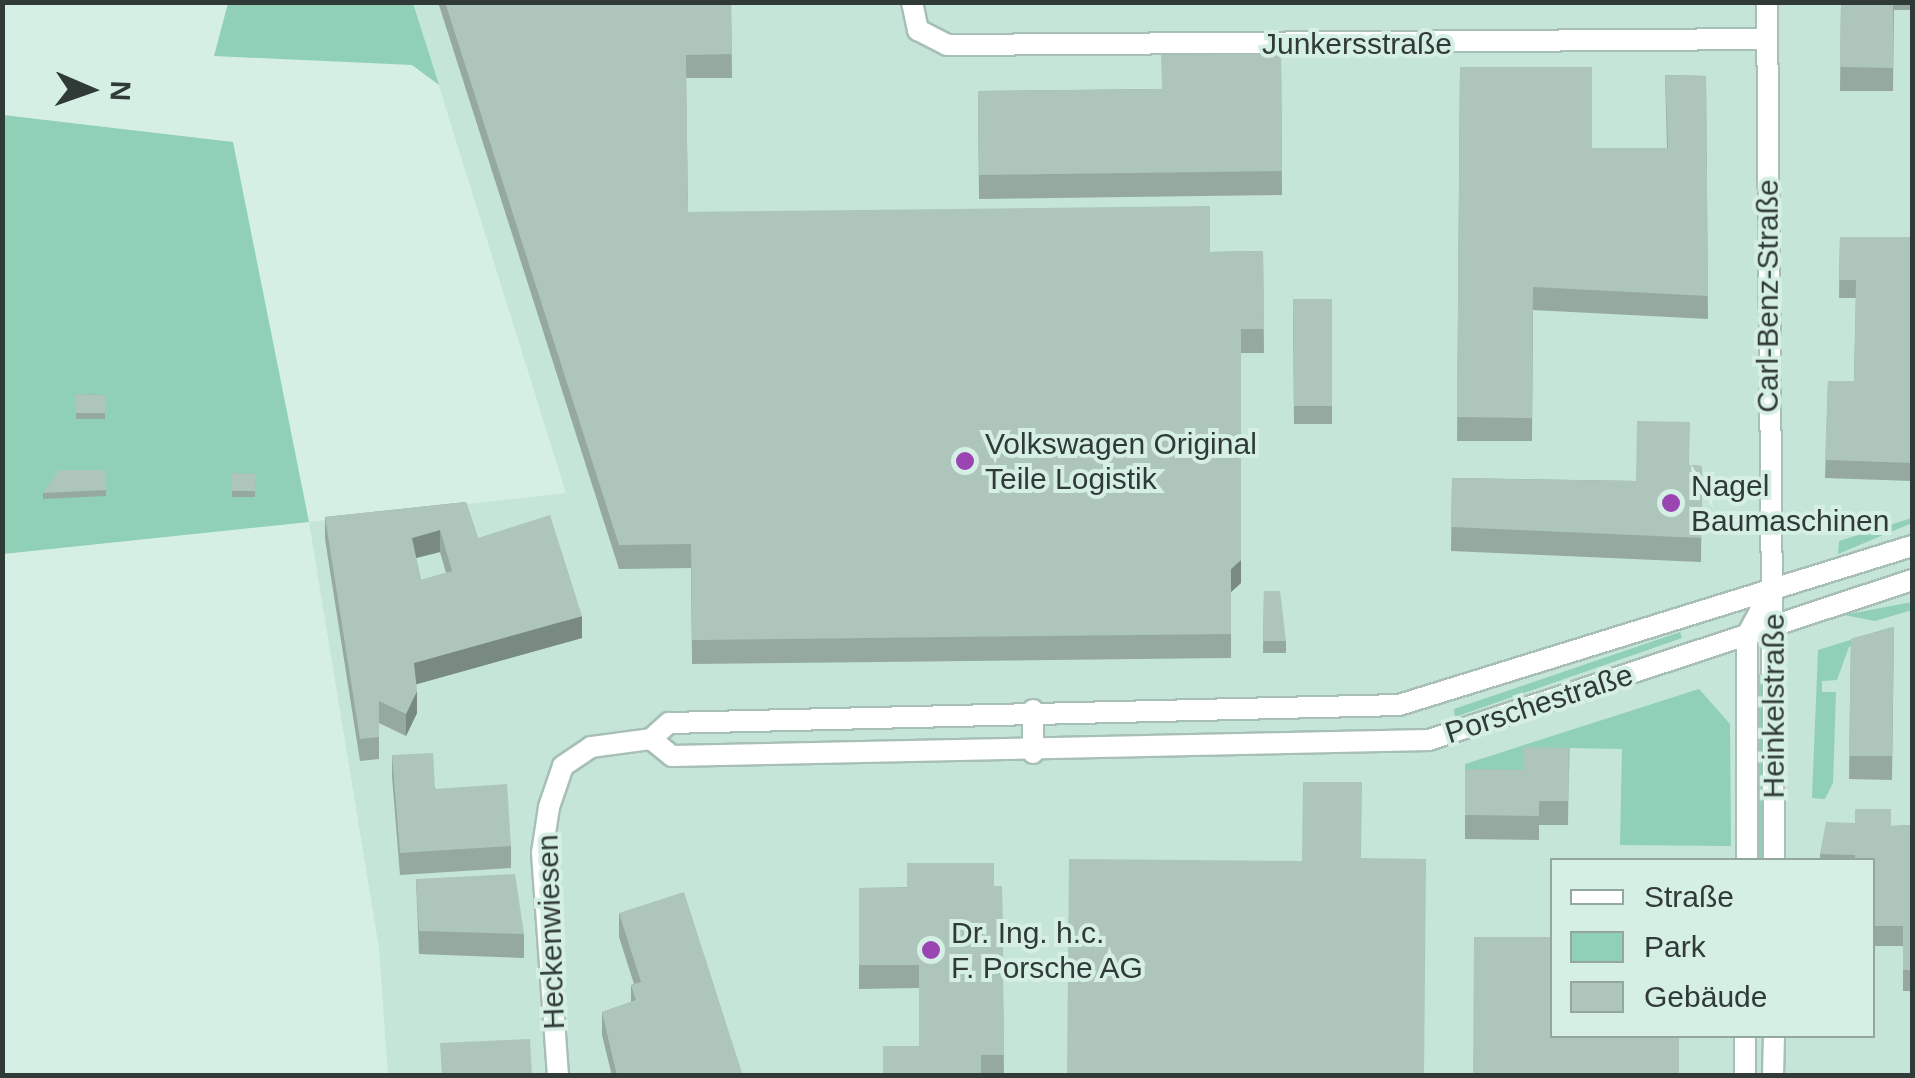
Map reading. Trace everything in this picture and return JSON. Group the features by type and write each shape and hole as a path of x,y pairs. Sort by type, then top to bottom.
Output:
{"street":[{"name":"Junkersstraße","path":"912,2 918,30 947,45 1766,40"},
{"name":"Carl-Benz-Straße","path":"1766,2 1772,590"},
{"name":"Porschestraße","path":"1912,546 1399,705 1033,710 670,722 651,740 672,756 1032,752 1429,740 1912,580"},
{"name":"Heinkelstraße","path":"1772,590 1777,625 1774,858"},
{"name":"Heinkelstraße","path":"1746,858 1746,635 1772,590"},
{"path":"1032,752 1033,710"},
{"name":"Heckenwiesen","path":"558,1076 542,853 549,807 563,766 591,747 651,740"},
{"path":"1745,1076 1746,1038"},
{"path":"1774,1038 1774,1076"}],"shaded area":[{"path":"413,3 1912,3 1912,1075 388,1075 379,948 309,522 566,493"}],"green space":[{"path":"228,3 413,3 439,85 412,65 214,56"},
{"path":"3,115 233,142 309,522 3,554"},
{"path":"1912,518 1912,523 1838,554 1839,541"},
{"path":"1912,602 1912,610 1875,621 1844,615"},
{"path":"1892,627 1849,647 1837,680 1822,681 1822,692 1836,692 1833,783 1825,799 1812,798 1818,650"},
{"path":"1680,632 1682,638 1455,717 1454,709"},
{"path":"1764,673 1763,858 1757,858 1757,674"},
{"path":"1699,689 1730,724 1731,846 1620,845 1622,749 1570,748 1569,772 1525,771 1465,792 1465,764"}],"building":[{"name":"Volkswagen Original Teile Logistik","path":"445,2 731,2 732,54 686,55 688,212 1210,206 1210,252 1263,251 1264,329 1241,329 1241,560 1231,569 1231,634 692,640 691,544 619,545"},
{"path":"1841,2 1893,2 1893,68 1840,67"},
{"path":"1281,54 1282,171 979,175 978,91 1162,89 1161,55"},
{"path":"1460,67 1592,67 1592,148 1668,148 1665,75 1706,76 1708,296 1533,287 1532,418 1457,417"},
{"path":"1840,237 1912,237 1912,463 1825,460 1828,381 1854,381 1856,280 1839,280"},
{"path":"1293,299 1332,299 1332,406 1294,406"},
{"path":"76,394 105,395 105,413 76,413"},
{"name":"Nagel Baumaschinen","path":"1637,421 1690,422 1689,465 1702,466 1701,538 1451,527 1452,478 1636,481"},
{"path":"59,470 106,470 106,490 43,493"},
{"path":"232,473 255,474 255,491 232,491"},
{"path":"466,502 478,538 550,515 582,616 414,663 417,691 406,714 379,701 379,737 360,739 325,517","holes":["440,530 452,571 421,580 412,538"]},
{"path":"1264,591 1280,591 1286,641 1263,641"},
{"path":"1894,627 1892,756 1849,756 1851,639"},
{"path":"1524,747 1569,748 1568,801 1539,801 1539,816 1465,815 1465,769 1524,770"},
{"path":"433,753 435,789 507,784 511,846 400,853 392,755"},
{"path":"1303,782 1362,782 1361,858 1426,859 1424,1076 1067,1076 1069,859 1302,861"},
{"path":"1855,809 1891,809 1891,826 1912,825 1912,970 1903,970 1903,926 1875,926 1875,858 1820,854 1826,822 1855,823"},
{"name":"Dr. Ing. h.c. F. Porsche AG","path":"907,863 994,863 994,886 1002,886 1004,1055 981,1055 981,1076 883,1076 883,1046 919,1046 919,965 859,965 859,888 907,888"},
{"path":"515,874 524,934 419,931 416,879"},
{"path":"684,892 743,1076 617,1076 602,1012 636,1000 631,985 641,982 619,913"},
{"path":"1474,937 1550,937 1550,1038 1679,1038 1679,1076 1473,1076"},
{"path":"530,1039 532,1076 442,1076 440,1043"}],"place":[{"name":"Volkswagen Original Teile Logistik","path":"965,461"},
{"name":"Nagel Baumaschinen","path":"1671,503"},
{"name":"Dr. Ing. h.c. F. Porsche AG","path":"931,950"}]}
